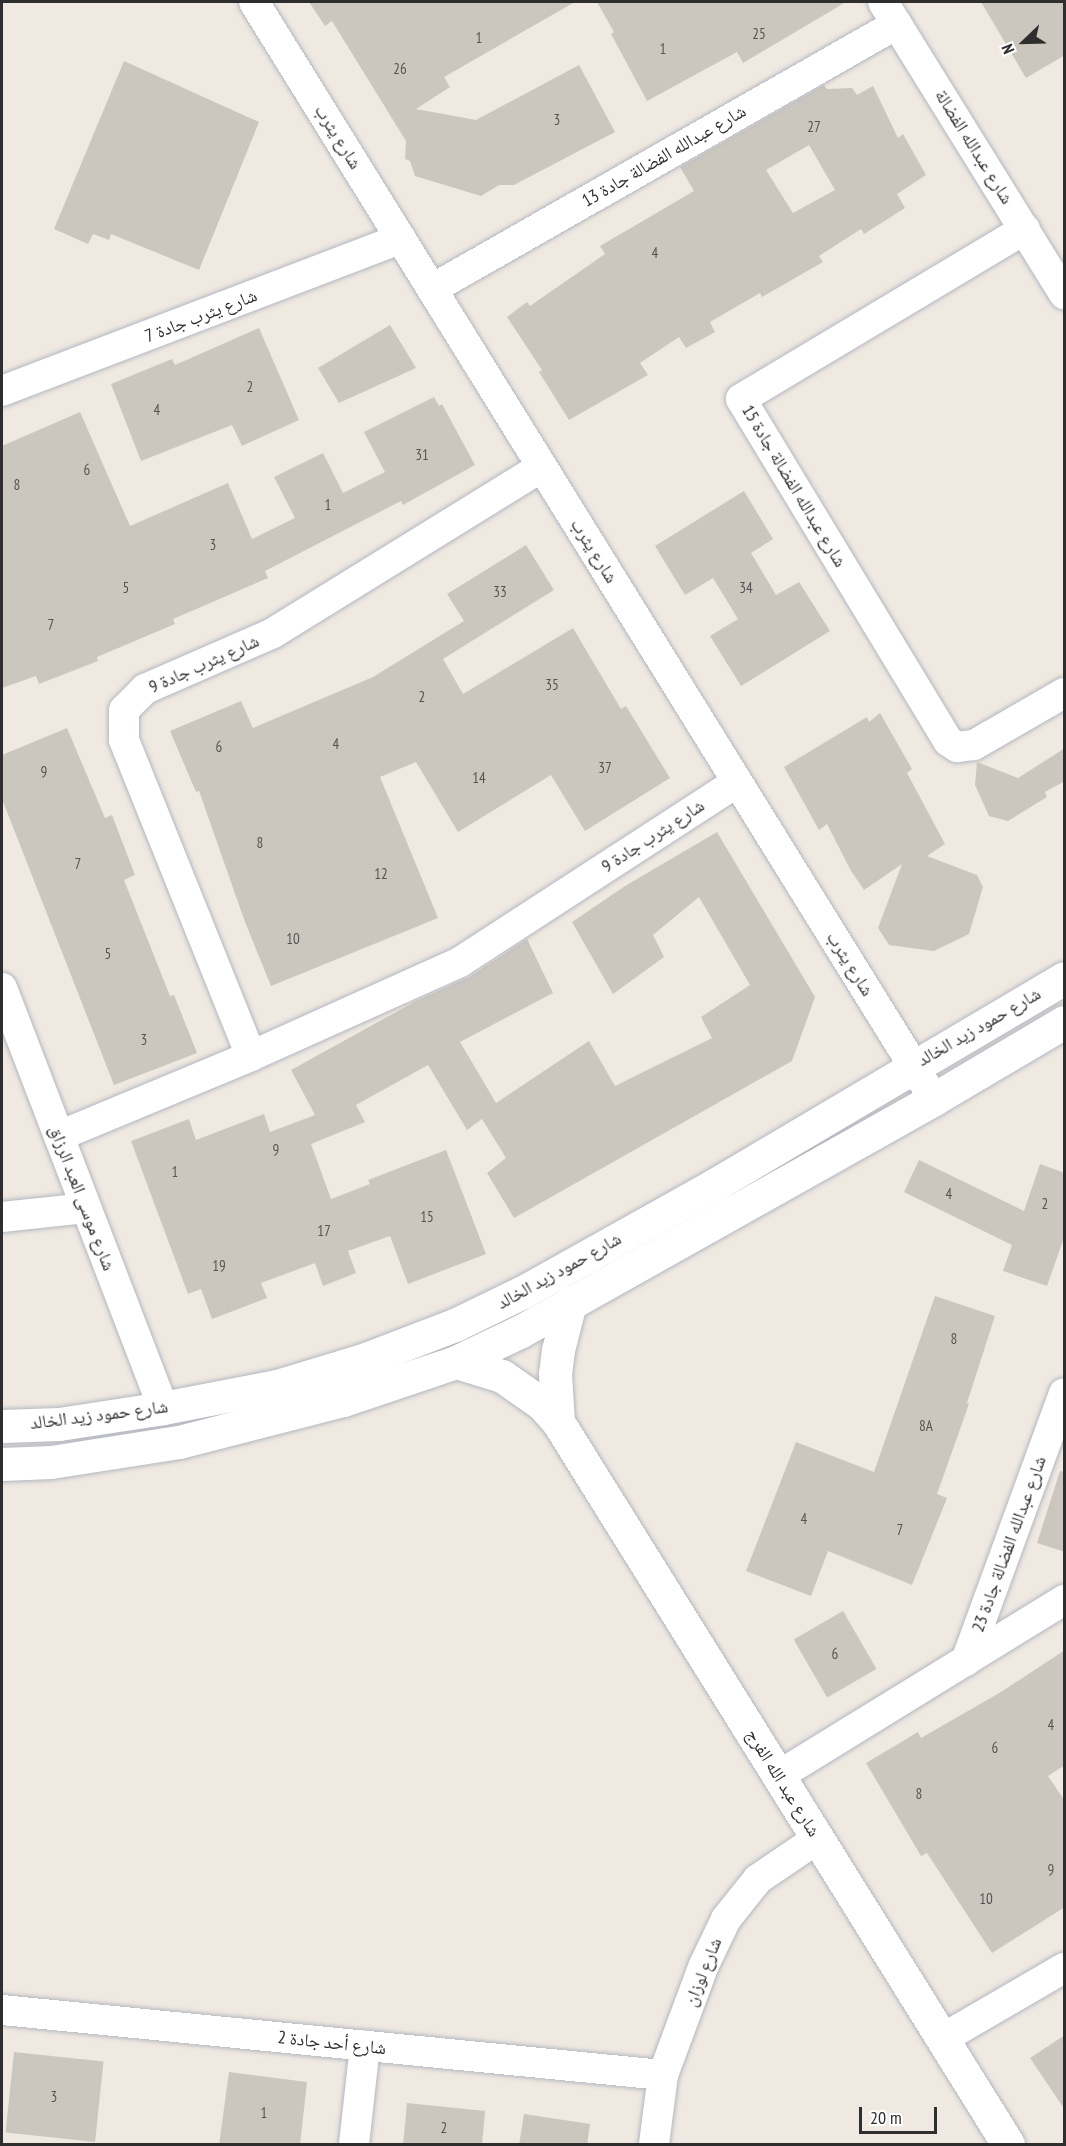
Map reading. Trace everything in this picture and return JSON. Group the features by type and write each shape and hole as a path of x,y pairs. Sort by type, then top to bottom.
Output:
{"main road":[{"name":"شارع حمود زيد الخالد","path":"2,1426 59,1424 163,1408 277,1386 366,1359 457,1324 523,1292 716,1184 1065,978"},
{"name":"شارع حمود زيد الخالد","path":"2,1464 51,1462 178,1442 343,1400 456,1362 570,1303 934,1100 1065,1022"},
{"name":"شارع عبد الله الفرج","path":"558,1422 555,1374 558,1350 570,1303"},
{"name":"شارع عبد الله الفرج","path":"456,1362 502,1376 542,1404 558,1422 1008,2145"}],"street":[{"name":"شارع يثرب","path":"254,2 934,1100"},
{"name":"شارع عبدالله الفضالة","path":"890,13 1065,294"},
{"name":"شارع عبدالله الفضالة جادة 13","path":"432,289 890,13"},
{"name":"شارع عبدالله الفضالة جادة 15","path":"1025,229 741,399 948,741 957,747 974,745 1065,693"},
{"name":"شارع يثرب جادة 7","path":"2,392 401,239"},
{"name":"شارع يثرب جادة 9","path":"251,1056 124,740 124,710 145,689 273,633 542,467"},
{"name":"شارع يثرب جادة 9","path":"58,1136 251,1056 460,962 736,782"},
{"name":"شارع موسى العبد الرزاق","path":"2,988 163,1408"},
{"path":"2,1216 86,1208"},
{"name":"شارع عبدالله الفضالة جادة 23","path":"966,1661 1065,1393"},
{"name":"شارع عبدالله الفضالة جادة 23","path":"778,1776 1065,1600"},
{"name":"شارع لوزان","path":"654,2145 663,2075 704,1965 726,1919 758,1879 817,1839"},
{"path":"942,2039 1065,1968"},
{"name":"شارع أحد جادة 2","path":"2,2010 663,2075"},
{"path":"354,2145 365,2046"}],"building":[{"path":"309,2 575,2 444,77 450,87 416,109 476,120 579,65 615,132 514,185 499,185 481,196 415,176 410,161 405,159 406,141 332,21 325,26"},
{"path":"597,2 846,2 743,63 737,52 647,101 611,34 614,32"},
{"path":"981,2 1065,2 1065,55 1026,78"},
{"path":"124,61 259,122 199,270 111,234 109,240 93,234 88,244 54,229"},
{"path":"824,85 827,89 852,88 857,95 873,86 898,138 903,134 926,175 897,194 905,208 864,234 861,229 819,256 823,262 762,297 760,293 710,322 715,332 686,348 679,337 640,363 648,375 569,420 539,372 542,370 507,317 527,302 530,306 605,254 600,246 694,191 680,167","holes":["809,145 835,190 793,213 766,170"]},
{"path":"390,325 416,368 339,403 318,368"},
{"path":"259,328 299,420 242,446 232,425 141,461 111,384 172,359 175,365"},
{"path":"434,397 439,406 442,404 475,465 403,505 401,501 265,571 268,578 173,619 175,624 97,657 98,661 39,684 36,676 2,688 2,446 80,412 130,526 228,483 252,539 295,518 274,477 323,453 343,493 385,472 364,432"},
{"path":"744,491 773,539 751,553 776,595 799,582 830,631 741,686 710,636 738,619 713,578 685,595 655,546"},
{"path":"526,545 554,590 443,659 463,694 573,628 621,709 626,706 670,778 585,831 551,775 458,832 416,762 380,777 438,918 271,986 245,922 199,791 196,792 170,731 241,701 253,728 373,677 464,621 447,594"},
{"path":"880,713 912,769 907,773 945,844 927,856 977,875 983,887 969,934 934,951 889,945 878,928 902,864 864,890 851,871 827,824 819,830 784,767 867,717 869,722"},
{"path":"67,728 105,818 112,815 135,875 124,880 170,996 174,995 197,1053 114,1085 2,799 2,755"},
{"path":"1065,748 1065,781 1045,792 1047,797 1008,821 989,816 975,785 977,762 1018,778"},
{"path":"717,832 815,997 792,1061 514,1218 487,1173 506,1158 482,1119 467,1130 428,1065 356,1105 365,1122 311,1144 331,1199 370,1184 368,1180 446,1150 486,1254 408,1284 390,1236 348,1251 356,1273 323,1286 315,1263 261,1283 267,1298 212,1319 201,1289 188,1294 131,1141 189,1119 196,1140 264,1114 270,1132 315,1115 291,1070 416,1001 469,977 527,939 553,993 460,1042 496,1103 589,1041 615,1086 712,1038 701,1017 750,985 699,897 653,935 664,957 613,994 572,922 625,886"},
{"path":"919,1160 1024,1211 1040,1164 1065,1173 1065,1235 1047,1286 1003,1271 1012,1245 904,1192"},
{"path":"935,1296 995,1316 967,1403 969,1404 937,1494 947,1498 912,1585 828,1551 811,1596 746,1571 796,1442 874,1472"},
{"path":"1060,1471 1065,1472 1065,1552 1037,1543"},
{"path":"843,1611 877,1669 827,1698 794,1640"},
{"path":"1065,1650 1065,1765 1048,1776 1065,1801 1065,1907 992,1953 927,1853 921,1856 866,1763 918,1732 921,1738 1001,1692"},
{"path":"1065,2035 1065,2110 1030,2058"},
{"path":"14,2052 104,2061 95,2142 6,2133"},
{"path":"229,2072 307,2082 300,2145 219,2145"},
{"path":"407,2103 485,2111 482,2145 403,2145"},
{"path":"524,2114 590,2124 587,2145 519,2145"}]}
